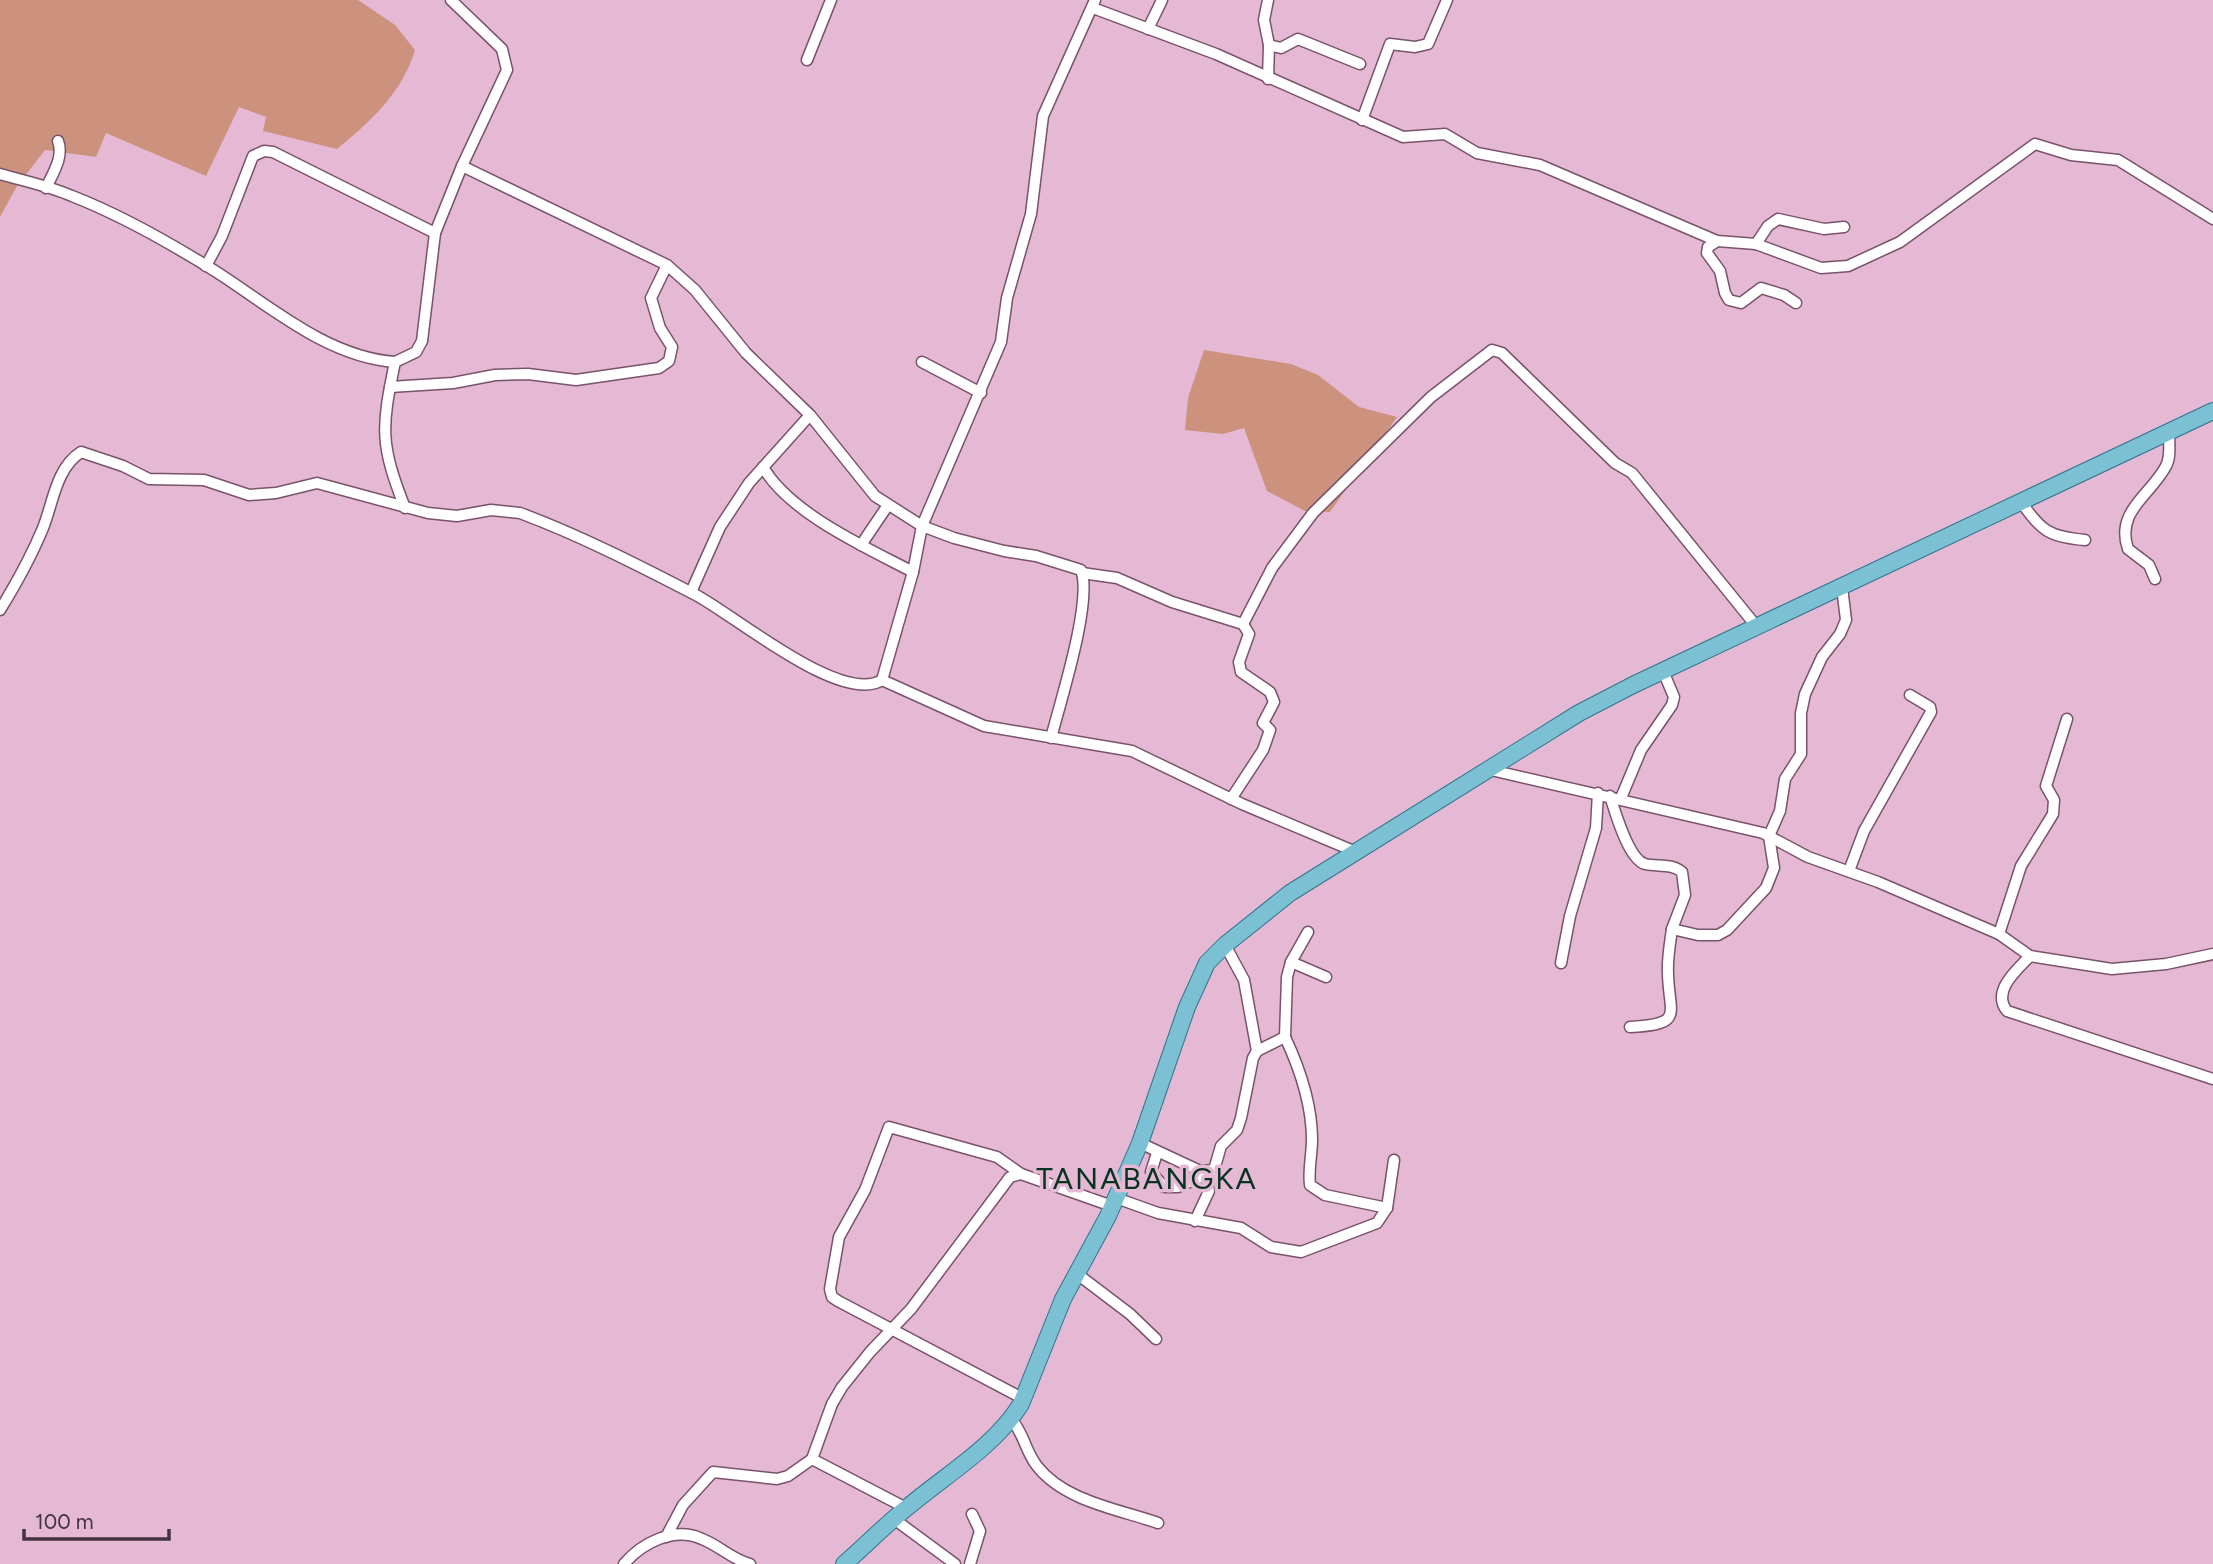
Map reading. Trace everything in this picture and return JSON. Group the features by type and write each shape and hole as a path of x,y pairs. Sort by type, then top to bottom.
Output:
{"main road":[{"path":"844,1564 900,1514 982,1448 1011,1419 1024,1399 1076,1273 1114,1202 1140,1143 1198,979 1225,945 1290,893 1492,770 1579,713 2213,411"}],"street":[{"path":"0,174 104,209 206,266 280,316 327,341 395,362 416,352 425,335 435,233 462,166 504,80 507,62 502,49 451,0"},
{"path":"807,60 831,0"},
{"path":"1148,29 1162,0"},
{"path":"1268,0 1264,20 1269,45 1268,79"},
{"path":"1362,120 1390,44 1415,47 1428,44 1447,0"},
{"path":"882,680 922,526 1001,342 1007,298 1024,244 1043,116 1094,4 1148,29 1216,54 1362,120 1411,138 1438,133 1477,153 1541,165 1717,241 1756,244 1821,268 1848,266 1900,242 2035,144 2071,155 2118,160 2213,219"},
{"path":"1269,45 1281,48 1298,39 1360,64"},
{"path":"46,188 58,161 58,141"},
{"path":"206,266 222,236 250,161 253,156 264,151 274,152 435,233"},
{"path":"462,166 667,265 695,290 746,353 810,415 838,447 867,489 922,526 975,545 1066,564 1082,573 1117,578 1172,602 1243,624 1249,634 1239,662 1241,672 1270,692 1274,702 1262,720 1270,730 1263,750 1231,799"},
{"path":"1756,244 1768,226 1779,219 1824,229 1844,228"},
{"path":"1717,241 1708,247 1707,253 1720,271 1725,293 1730,300 1741,303 1755,290 1769,288 1796,303"},
{"path":"390,387 453,383 495,375 528,374 576,380 659,368 668,360 672,347 660,328 651,298 667,265"},
{"path":"1243,624 1272,568 1312,513 1431,397 1492,350 1502,353 1615,463 1632,473 1757,627"},
{"path":"395,362 386,402 385,453 405,508"},
{"path":"922,362 981,393"},
{"path":"691,592 720,527 763,467 810,415"},
{"path":"2155,579 2150,565 2128,549 2126,528 2131,510 2167,463 2169,433"},
{"path":"0,610 20,578 43,527 61,475 73,457 81,452 123,466 149,479 204,480 249,495 276,493 306,484 327,484 405,508 448,516 491,510 520,513 691,592 770,646 831,675 862,685 882,680 976,724 1132,751 1231,799 1356,852"},
{"path":"763,467 775,483 824,524 912,572"},
{"path":"2022,503 2042,529 2061,538 2085,540"},
{"path":"861,545 888,505"},
{"path":"1051,738 1073,650 1082,573"},
{"path":"1672,929 1709,936 1727,930 1771,879 1774,868 1769,836 1780,811 1785,779 1801,754 1801,713 1808,686 1822,657 1846,620 1842,587"},
{"path":"1561,963 1570,916 1596,828 1610,796 1672,705 1674,697 1663,671"},
{"path":"1849,871 1864,831 1928,720 1931,709 1910,695"},
{"path":"1999,934 2021,866 2053,814 2054,800 2046,786 2067,719"},
{"path":"1492,770 1769,836 1808,857 1849,871 1999,934 2030,956 2112,969 2165,964 2213,954"},
{"path":"1610,796 1630,849 1637,859 1645,864 1676,867 1682,872 1685,895 1672,929 1668,973 1673,1008 1670,1016 1652,1026 1630,1027"},
{"path":"1308,932 1291,962 1287,977 1285,1037 1300,1070 1308,1105 1312,1138 1310,1185 1325,1195 1387,1208"},
{"path":"1225,945 1244,980 1257,1051"},
{"path":"2030,956 2004,989 2002,999 2007,1011 2213,1079"},
{"path":"1291,962 1326,977"},
{"path":"1157,1153 1151,1172 1164,1187 1178,1187 1214,1170 1221,1146 1237,1130 1253,1058 1257,1051 1285,1037"},
{"path":"1024,1399 891,1331 832,1297 830,1289 839,1237 865,1190 889,1127 997,1157 1021,1174 1114,1202 1195,1221 1241,1228 1266,1245 1293,1252 1309,1250 1374,1225 1387,1208 1394,1160"},
{"path":"1140,1143 1204,1174 1209,1191 1195,1221"},
{"path":"666,1537 683,1505 713,1472 777,1479 788,1476 812,1459 832,1404 842,1387 932,1282 1006,1182 1021,1174"},
{"path":"1076,1273 1130,1314 1156,1339"},
{"path":"1011,1419 1021,1431 1025,1446 1038,1468 1060,1488 1158,1523"},
{"path":"812,1459 900,1514 955,1564"},
{"path":"970,1564 980,1531 972,1514"},
{"path":"624,1564 637,1550 666,1537 698,1537 734,1560 750,1564"}],"shaded area":[{"path":"0,0 358,0 395,25 415,50 394,93 362,128 337,149 263,131 266,117 239,107 206,176 106,133 96,157 45,150 17,186 0,217"},
{"path":"1204,350 1291,364 1318,375 1359,407 1397,417 1330,512 1305,511 1267,491 1244,428 1223,434 1185,430 1188,398"}],"district":[{"name":"TANABANGKA","path":"1147,1178"}]}
